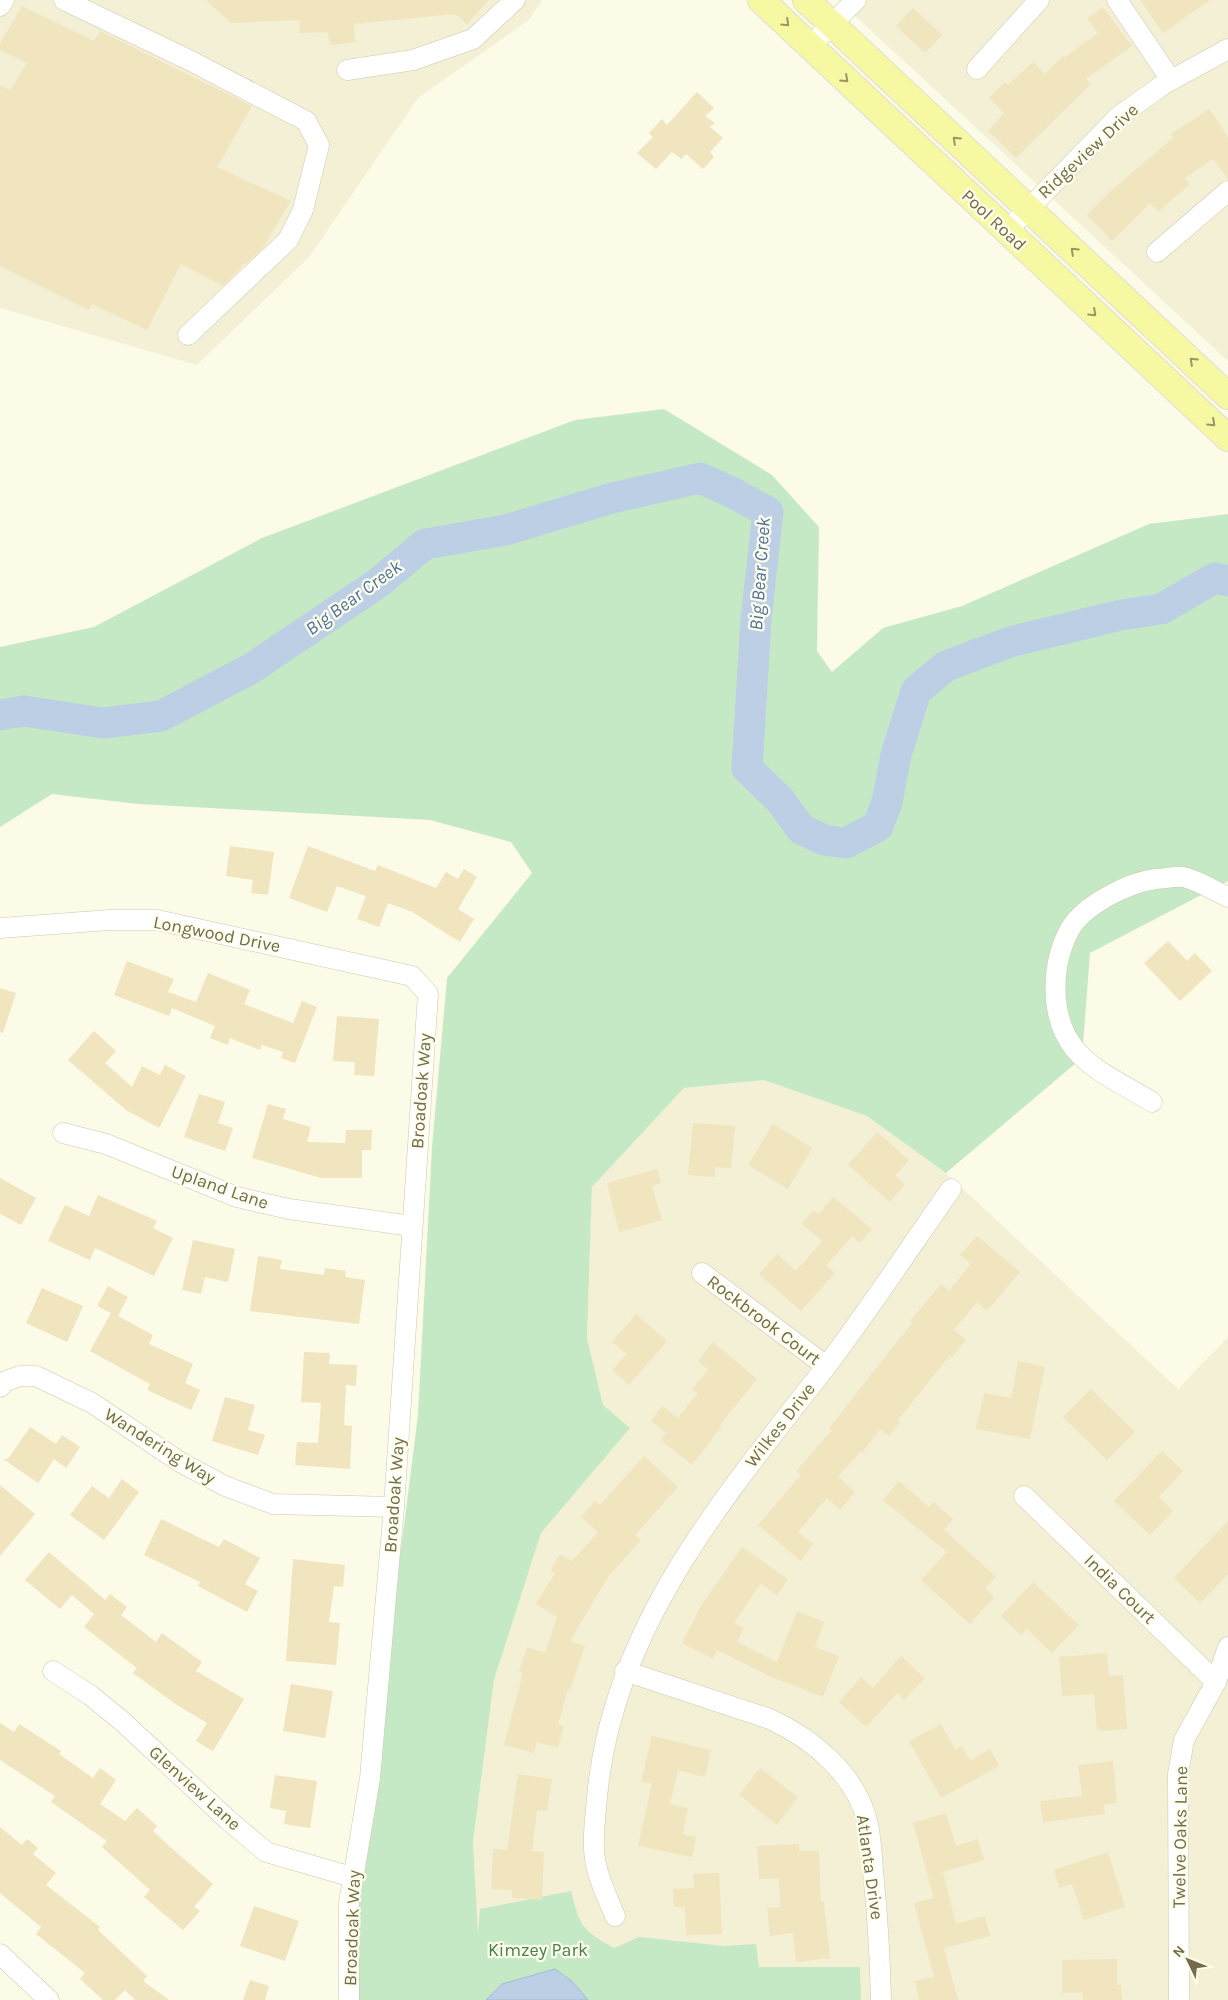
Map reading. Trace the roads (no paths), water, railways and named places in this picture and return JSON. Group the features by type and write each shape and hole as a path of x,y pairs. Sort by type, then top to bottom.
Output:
{"main road":[{"name":"Pool Road","path":"761,0 1006,232 1228,438"},
{"name":"Pool Road","path":"806,0 1228,396"}],"street":[{"path":"0,6 4,0"},
{"path":"64,0 191,61 306,120 319,145 302,210 288,240 188,335"},
{"path":"347,70 413,60 472,39 515,0"},
{"path":"810,46 856,0"},
{"path":"977,69 1039,0"},
{"path":"1117,0 1171,80"},
{"name":"Ridgeview Drive","path":"1006,232 1118,118 1171,80 1228,49"},
{"path":"1157,252 1228,191"},
{"path":"1152,1102 1092,1065 1074,1048 1058,1014 1055,992 1058,963 1071,928 1100,900 1141,881 1182,877 1228,897"},
{"name":"Longwood Drive","path":"0,928 110,920 158,920 412,976 426,990"},
{"name":"Broadoak Way","path":"349,2000 349,1903 370,1778 394,1507 428,994 426,990"},
{"name":"Upland Lane","path":"63,1133 106,1144 237,1197 289,1209 412,1226"},
{"name":"Wilkes Drive","path":"615,1916 597,1869 593,1843 600,1765 625,1671 675,1570 753,1458 826,1366 951,1189"},
{"name":"Rockbrook Court","path":"702,1274 826,1366"},
{"name":"Wandering Way","path":"0,1387 6,1381 20,1376 36,1376 92,1403 180,1462 225,1486 273,1504 394,1507"},
{"name":"India Court","path":"1024,1496 1222,1678"},
{"name":"Twelve Oaks Lane","path":"1179,2000 1178,1774 1184,1740 1222,1678 1228,1647"},
{"name":"Glenview Lane","path":"53,1671 90,1695 122,1721 227,1819 266,1852 352,1877"},
{"name":"Atlanta Drive","path":"625,1671 770,1719 791,1729 832,1762 848,1781 861,1803 868,1824 879,1938 881,2000"},
{"path":"0,1954 49,2000"}],"water":[{"path":"555,1969 573,1982 588,2000 486,2000 502,1984"}],"waterway":[{"name":"Big Bear Creek","path":"0,715 24,711 103,723 161,716 252,668 378,583 425,544 506,530 612,498 700,478 768,512 756,619 747,768 780,800 801,829 824,840 846,843 878,826 887,802 896,755 916,691 946,666 1010,642 1121,615 1161,609 1215,578 1228,581"}],"park label":[{"name":"Kimzey Park","path":"538,1950"}]}
